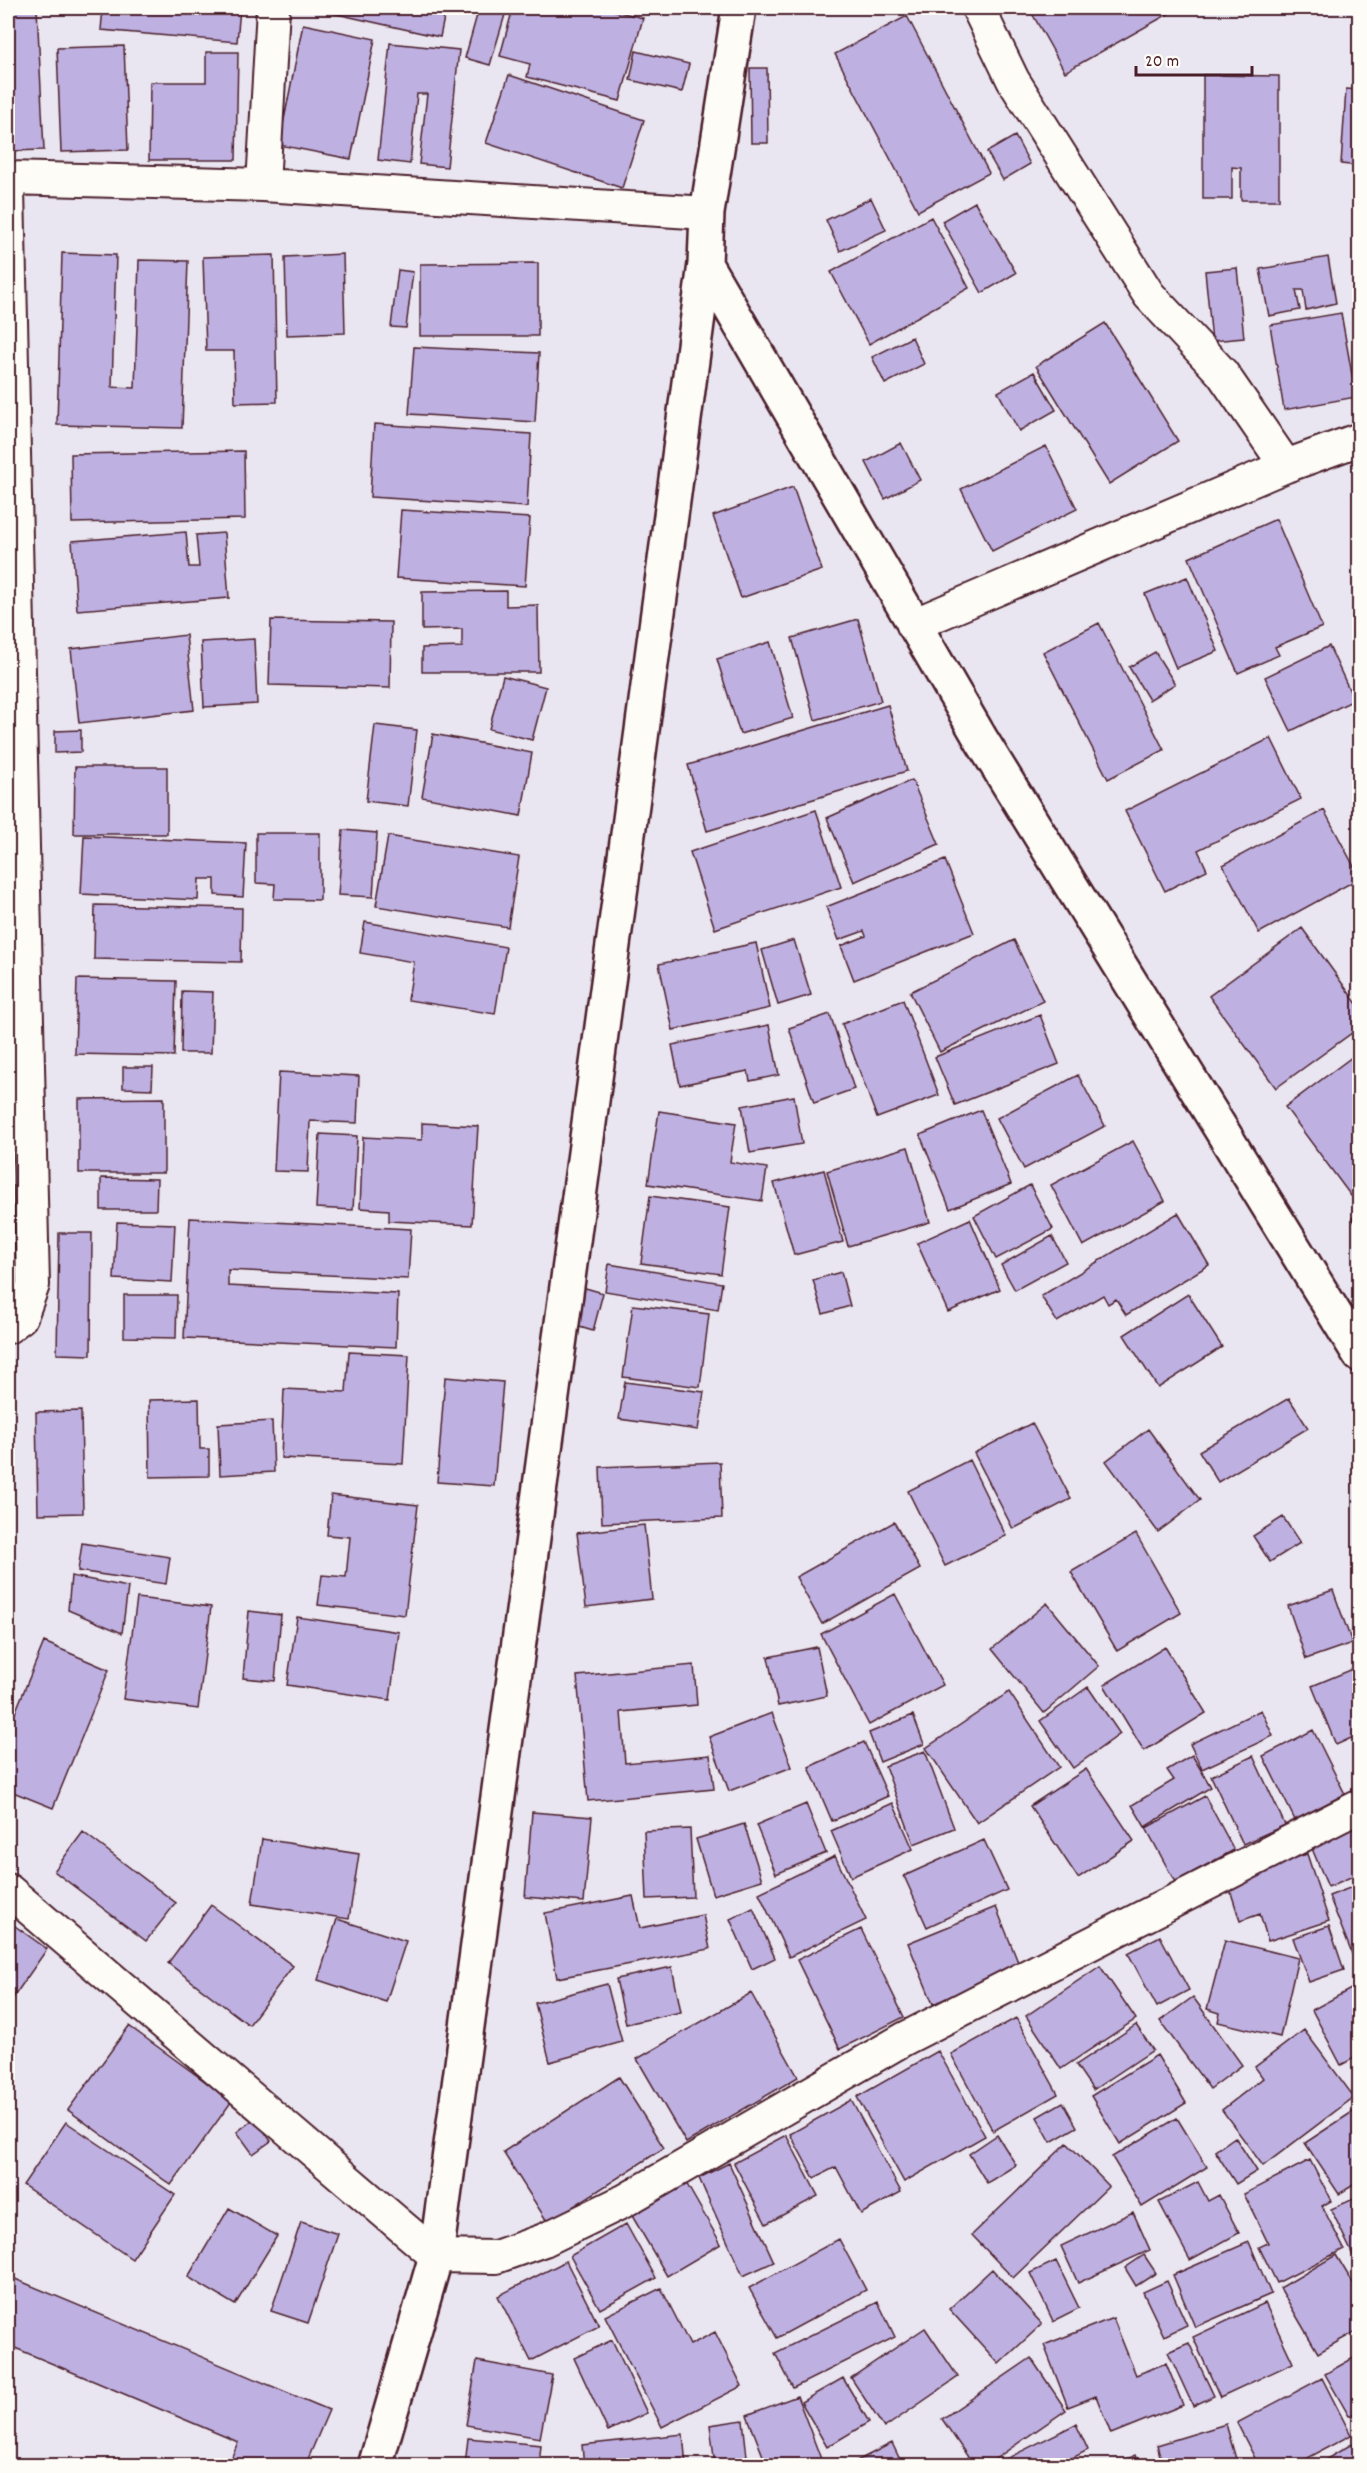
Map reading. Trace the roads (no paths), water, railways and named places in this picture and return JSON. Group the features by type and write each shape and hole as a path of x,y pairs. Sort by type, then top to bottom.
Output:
{"main road":[{"path":"375,2466 436,2256 705,264 707,213 739,8"},
{"path":"705,264 982,741 1359,1354"}],"street":[{"path":"263,185 273,8"},
{"path":"978,8 1013,80 1149,295 1222,373 1286,466"},
{"path":"8,178 263,185 707,213"},
{"path":"8,189 33,1285 21,1317 8,1327"},
{"path":"914,625 1286,466 1359,439"},
{"path":"8,1890 436,2256 496,2258 554,2235 624,2201 904,2039 1359,1806"}]}
